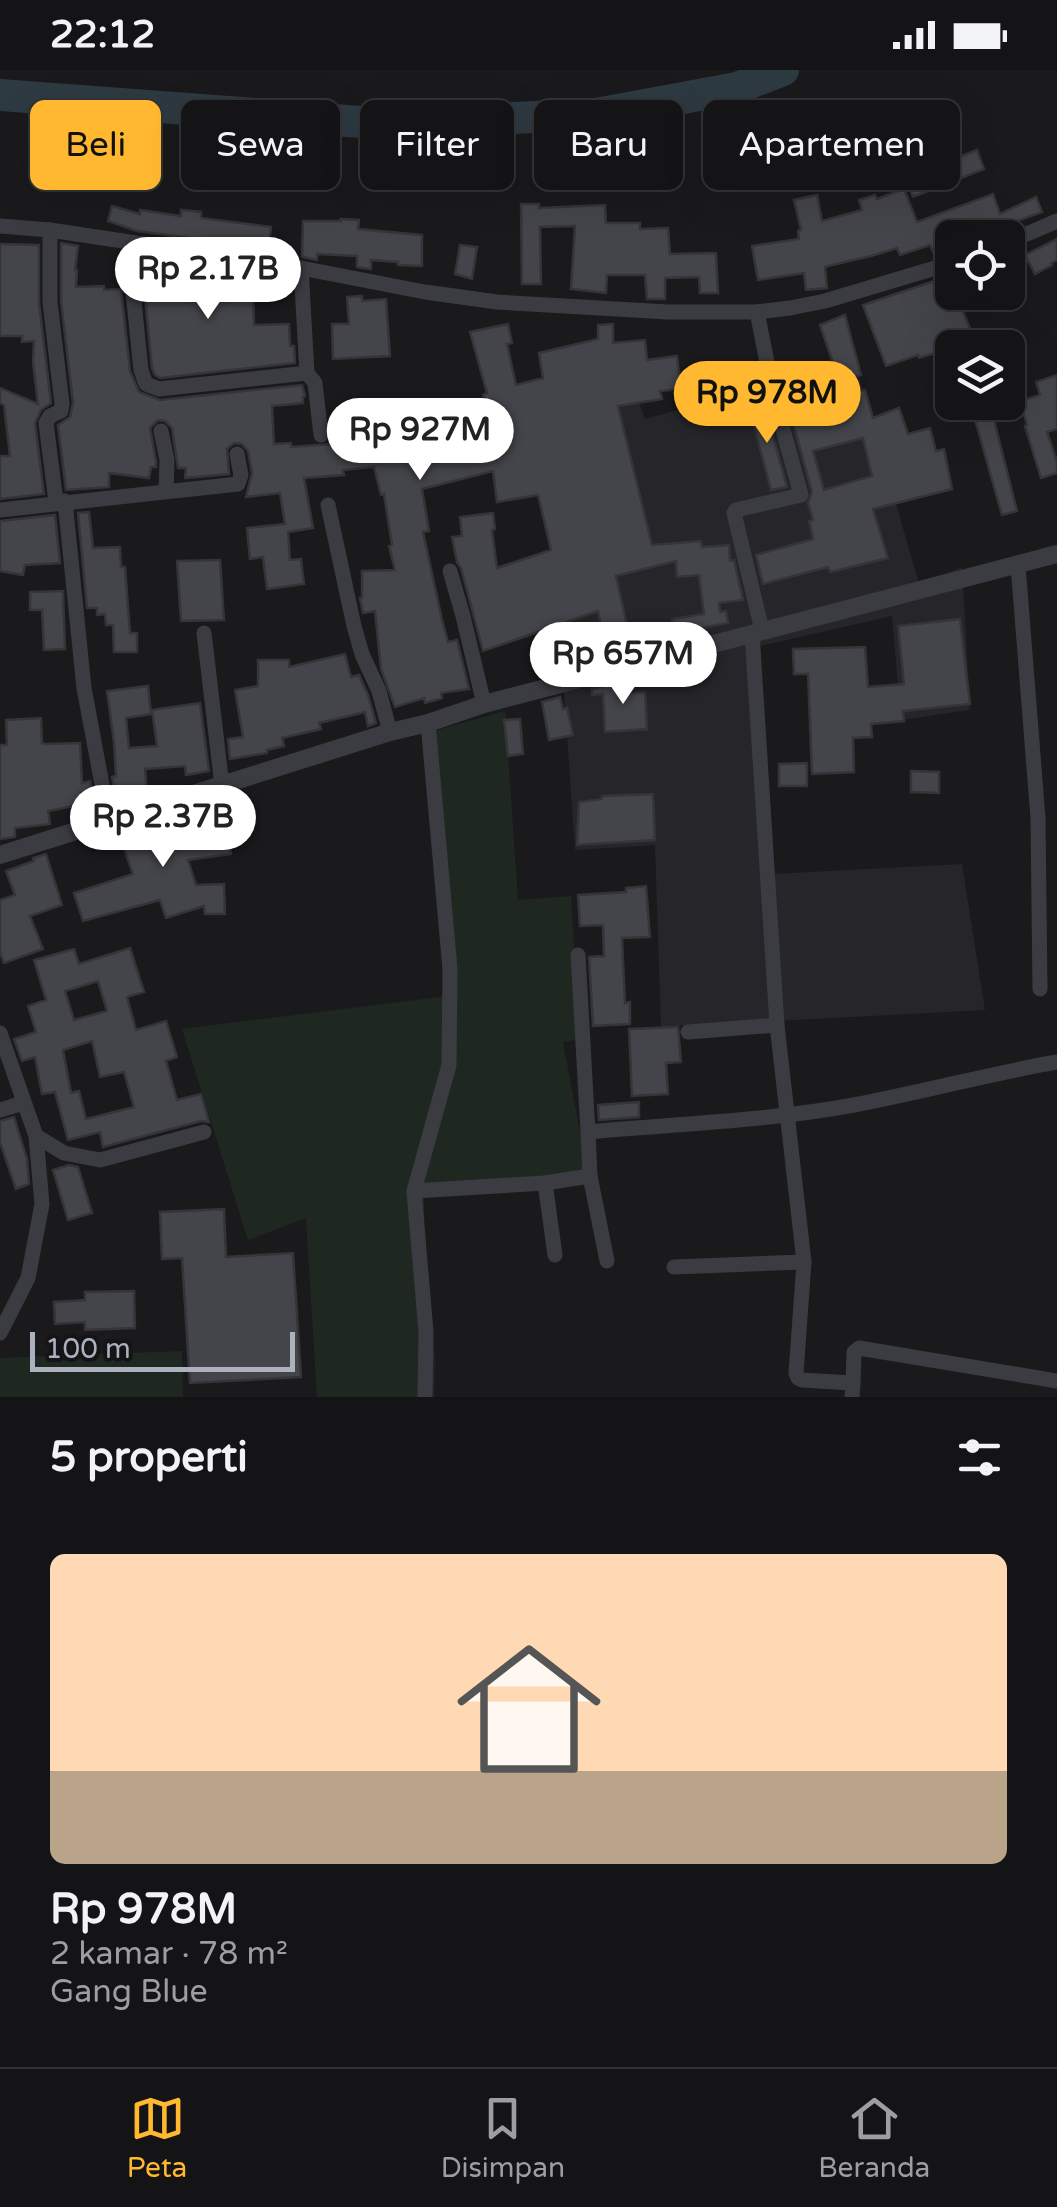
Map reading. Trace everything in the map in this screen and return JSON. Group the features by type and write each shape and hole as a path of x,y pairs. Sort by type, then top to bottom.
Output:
{"street":[{"path":"1025,235 1057,222"},
{"path":"0,226 300,268 497,302 668,312 756,312 824,301 935,268"},
{"path":"50,230 50,302 62,404 61,410 46,423 61,502 84,688 109,822"},
{"path":"128,243 140,370 146,384 159,389 307,373"},
{"path":"300,268 307,373 315,382 322,435"},
{"path":"756,312 801,495 734,513 757,631 778,1026 804,1262 796,1373 802,1380 853,1390 854,1352 859,1348 1057,1380"},
{"path":"161,431 167,460 166,490"},
{"path":"0,510 238,484 241,475 237,454"},
{"path":"328,505 354,626 390,732"},
{"path":"0,855 484,704 1057,554"},
{"path":"1018,565 1038,818 1040,989"},
{"path":"450,571 484,704"},
{"path":"204,633 222,786"},
{"path":"425,1397 426,1332 414,1190 449,1065 450,968 428,724"},
{"path":"1039,955 1057,953"},
{"path":"578,955 590,1176 608,1260"},
{"path":"688,1032 778,1026"},
{"path":"0,1033 36,1136 42,1204 28,1278 0,1333"},
{"path":"588,1132 855,1104 1057,1062"},
{"path":"0,1110 23,1103"},
{"path":"36,1136 64,1152 100,1160 204,1132"},
{"path":"414,1190 545,1184 590,1176"},
{"path":"545,1184 555,1255"},
{"path":"674,1267 804,1262"}],"shaded area":[{"path":"629,376 645,419 770,385 773,404 860,378 919,584 962,567 970,710 901,720 892,616 760,646 773,874 962,864 985,1010 661,1027 655,845 575,850 563,678 585,665 517,411"},
{"path":"505,711 518,900 571,896 580,1039 563,1042 588,1175 424,1190 425,1277 435,1355 434,1397 317,1397 306,1218 248,1240 182,1029 448,996 427,733"},
{"path":"182,1351 183,1397 0,1397 0,1358"}],"building":[{"path":"977,150 984,169 960,178 960,157"},
{"path":"904,190 917,222 993,194 1000,214 1036,197 1042,212 1020,220 935,220 935,251 930,245 900,255 897,248 825,267 827,288 806,290 804,273 758,280 752,246 799,239 801,230 794,200 817,195 822,221 862,210 859,200 875,195 877,199"},
{"path":"910,190 931,190 913,197"},
{"path":"521,204 539,204 539,208 605,205 606,223 640,223 640,229 668,228 670,254 716,253 718,293 700,293 699,277 665,278 665,299 647,299 645,275 607,275 606,293 571,289 575,226 540,227 541,284 522,284"},
{"path":"112,206 140,214 140,210 181,216 181,210 201,212 201,218 271,227 268,252 249,249 250,246 137,231 108,221"},
{"path":"359,220 358,229 422,235 422,266 371,260 371,269 357,267 357,256 317,254 317,260 302,257 303,221"},
{"path":"1057,239 1057,260 1035,274 1025,255"},
{"path":"61,243 78,246 76,287 121,289 130,371 139,392 160,400 302,385 303,403 272,406 274,444 291,443 291,447 345,443 344,435 366,433 368,448 407,438 405,422 436,420 434,408 485,402 483,395 487,393 470,332 508,324 512,343 507,344 516,385 543,378 539,353 598,339 598,325 613,324 613,343 645,340 647,360 677,356 681,389 660,391 662,399 618,406 652,545 701,541 702,547 729,545 743,600 719,603 720,612 726,611 728,623 674,633 672,619 704,614 699,575 677,577 676,561 616,576 627,626 602,631 598,611 483,651 452,537 462,536 460,517 493,513 497,568 551,550 538,495 497,502 493,471 422,489 429,531 423,532 442,620 448,642 457,640 469,689 441,693 442,698 425,703 424,698 395,707 381,669 375,611 363,613 360,598 362,571 395,570 384,494 381,495 374,467 343,470 344,475 304,478 313,528 288,532 290,560 301,559 304,584 267,589 263,557 250,559 247,528 285,524 280,493 246,497 252,473 248,451 242,444 234,443 227,449 229,474 185,478 186,468 178,468 172,428 158,420 150,428 156,467 151,467 149,478 109,473 109,487 66,490 58,425 70,417 73,403 61,301","holes":["485,419 491,449 465,456 457,423"]},
{"path":"0,244 39,245 39,303 51,403 41,410 35,423 44,494 0,499 0,456 10,456 0,388 38,404 34,341 22,342 22,336 0,336"},
{"path":"460,245 477,247 472,279 455,274"},
{"path":"151,260 198,264 197,272 257,273 254,325 289,324 295,363 160,378 155,375 144,287 144,282 152,281"},
{"path":"935,281 935,310 962,310 971,330 935,330 935,353 886,366 863,305"},
{"path":"362,296 362,301 386,299 390,356 333,359 332,324 349,324 347,297"},
{"path":"845,315 861,375 840,383 820,325"},
{"path":"1057,375 1057,429 1047,432 1057,473 1041,478 1025,426 1025,400 1040,395 1036,382"},
{"path":"815,389 816,394 865,390 873,418 899,408 908,434 930,428 936,451 944,449 952,489 873,509 888,558 830,572 828,567 763,584 756,555 813,539 808,503 812,492 786,397","holes":["863,438 872,476 824,490 813,451"]},
{"path":"763,400 787,487 771,490 748,404"},
{"path":"975,420 994,420 1017,511 1002,515"},
{"path":"89,512 93,548 120,547 130,633 137,633 137,652 114,652 113,625 106,625 105,614 97,615 97,608 87,608 78,513"},
{"path":"55,515 60,563 25,565 23,575 0,571 0,521"},
{"path":"220,560 224,620 181,621 177,561"},
{"path":"63,591 65,649 44,650 42,610 30,610 30,592"},
{"path":"960,619 970,704 903,711 904,721 871,724 872,737 853,738 854,772 812,774 808,674 794,674 793,649 865,647 868,687 904,684 898,626"},
{"path":"345,654 351,677 359,675 368,695 376,723 368,726 365,712 319,723 321,729 282,738 284,746 267,753 230,759 228,739 243,737 235,690 258,686 258,660 289,660 289,667"},
{"path":"628,679 629,693 645,692 647,729 605,732 603,694 592,695 592,689"},
{"path":"148,686 151,714 126,718 129,748 157,746 152,710 200,703 209,771 186,775 185,766 145,769 147,792 115,794 114,742 107,691"},
{"path":"560,697 563,709 567,708 573,735 549,740 542,702"},
{"path":"41,718 42,743 80,743 82,783 90,781 94,802 48,811 50,824 15,828 15,837 0,839 0,745 7,745 6,720"},
{"path":"520,719 523,754 508,756 504,720"},
{"path":"807,763 807,786 779,786 779,764"},
{"path":"911,771 939,772 939,793 911,792"},
{"path":"653,794 655,840 577,845 579,802 602,796"},
{"path":"196,806 199,828 227,824 231,854 188,860 196,885 224,884 225,914 205,914 204,906 166,918 160,900 83,921 74,893 133,874 120,837 177,818 176,812"},
{"path":"46,854 62,905 30,916 43,949 4,963 0,953 0,900 15,895 6,871"},
{"path":"646,886 650,937 622,938 625,1003 630,1002 630,1024 593,1026 589,957 604,956 603,925 580,926 578,895 626,892 626,888"},
{"path":"130,948 144,992 127,997 136,1030 166,1021 177,1057 166,1061 177,1100 201,1094 209,1122 103,1147 100,1132 68,1140 55,1092 42,1094 35,1057 22,1061 14,1039 36,1032 28,1006 46,1000 34,960 74,949 79,964","holes":["98,981 107,1011 74,1020 65,991","92,1041 100,1077 124,1072 134,1107 86,1119 79,1091 71,1093 63,1050"]},
{"path":"678,1027 681,1062 666,1063 668,1094 632,1096 629,1029"},
{"path":"639,1102 639,1117 599,1120 598,1105"},
{"path":"14,1117 27,1159 29,1184 16,1189 0,1142 0,1121"},
{"path":"69,1165 78,1167 92,1213 68,1220 53,1170"},
{"path":"224,1209 226,1257 293,1253 301,1377 190,1383 182,1258 162,1259 160,1212"},
{"path":"134,1291 135,1328 85,1330 85,1322 55,1324 54,1302 85,1300 85,1292"}],"waterway":[{"path":"0,95 388,124 596,114 737,88 783,70"}]}
